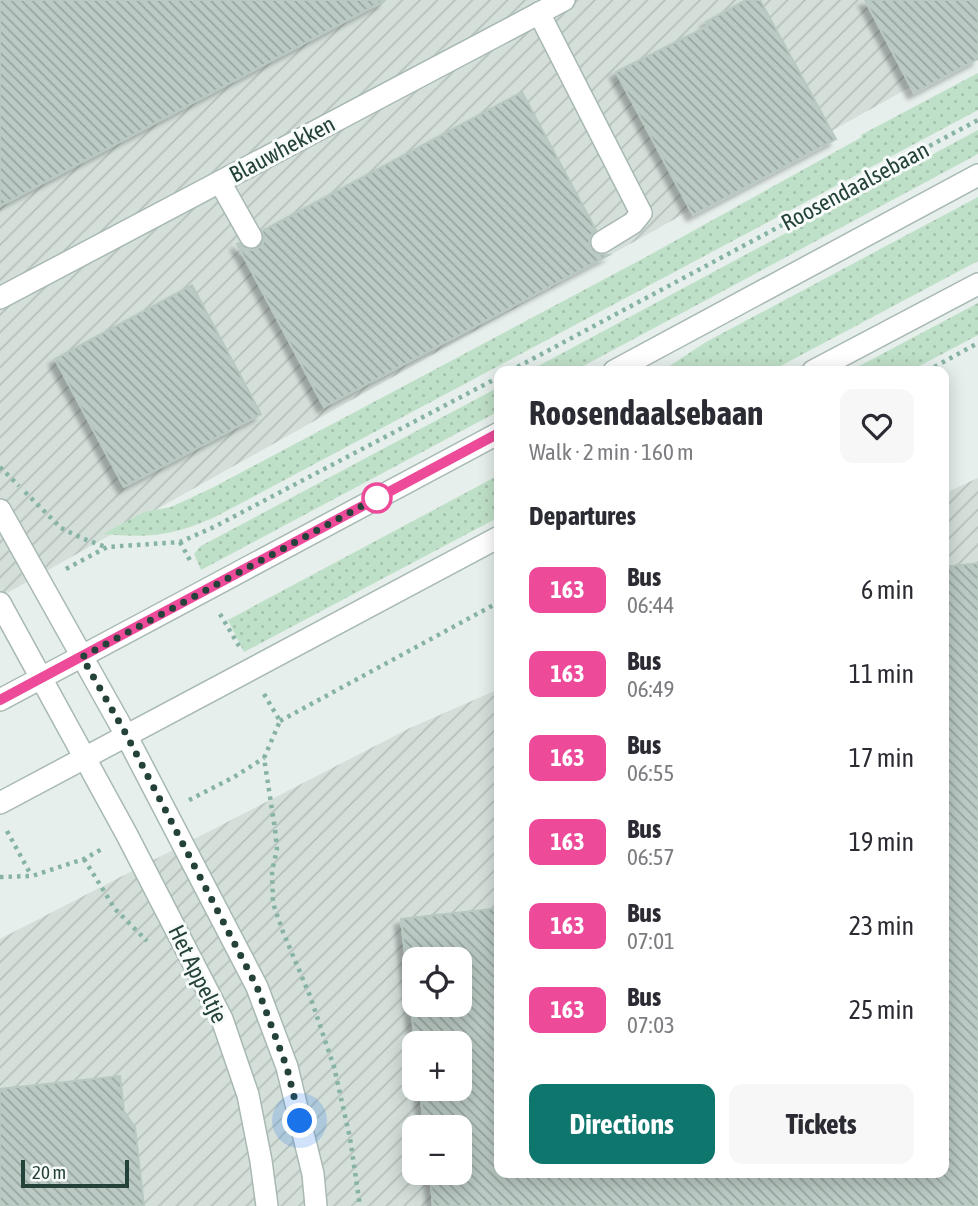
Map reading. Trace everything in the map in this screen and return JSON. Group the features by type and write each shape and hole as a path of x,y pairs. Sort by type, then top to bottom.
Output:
{"street":[{"name":"Blauwhekken","path":"0,298 564,0"},
{"path":"539,13 641,213 633,223 602,242"},
{"path":"623,366 978,175"},
{"path":"220,182 251,237"},
{"path":"822,366 978,284"},
{"path":"0,700 494,436"},
{"path":"0,510 82,657"},
{"path":"0,803 494,540"},
{"path":"0,603 85,757"},
{"name":"Het Appeltje","path":"82,657 126,734 257,987 287,1068 313,1174 316,1206"},
{"name":"Het Appeltje","path":"85,757 222,1019 248,1095 267,1206"}],"path":[{"name":"Roosendaalsebaan","path":"519,366 978,120"},
{"path":"936,366 978,343"},
{"path":"0,467 61,528 84,539 107,547 180,542 239,515 494,380"},
{"path":"180,542 280,721"},
{"path":"360,1206 350,1138 334,1067 310,996 282,932 273,903 272,872 277,849 264,758 280,721 494,605"},
{"path":"6,829 32,876"},
{"path":"84,859 115,909 150,943"}],"shaded area":[{"path":"0,0 978,0 978,49 0,597"},
{"path":"978,478 978,1206 0,1206 0,939 410,728 494,691 494,1178 949,1178 949,491"}],"green space":[{"path":"978,73 978,110 217,516 174,532 134,536 103,534 144,512 171,507 212,488 646,257 862,137 861,135"},
{"path":"978,130 978,154 583,366 538,366"},
{"path":"978,197 978,261 780,366 670,366 706,342"},
{"path":"978,303 978,335 919,366 859,366"},
{"path":"494,390 494,414 201,570 194,554 201,546"},
{"path":"494,478 494,520 244,652 228,620"}],"building":[{"path":"0,0 385,0 0,206"},
{"path":"746,0 760,0 836,139 693,215 616,72 708,26 706,22"},
{"path":"865,0 978,0 978,59 914,93"},
{"path":"522,92 596,230 590,236 591,248 596,254 609,255 324,407 237,244 250,250 257,249 263,243 262,231"},
{"path":"192,285 261,414 124,487 55,359"},
{"path":"978,563 978,1206 433,1206 431,1185 472,1185 472,1115 423,1115 421,1101 472,1101 472,1031 414,1031 412,1017 472,1017 472,947 404,947 401,919 494,909 494,1178 949,1178 949,566"},
{"path":"120,1076 124,1111 135,1127 144,1206 0,1206 0,1089"}],"bus line":[{"name":"163","path":"0,700 494,436"}],"route":[{"path":"300,1121 287,1068 257,987 126,734 82,657 377,498"}]}
